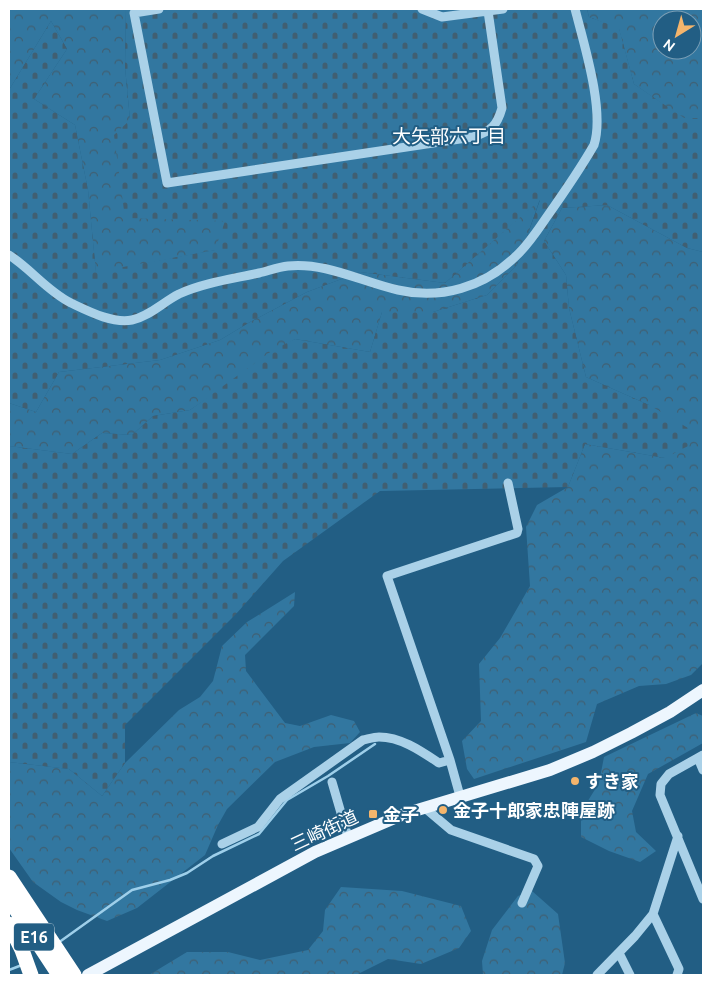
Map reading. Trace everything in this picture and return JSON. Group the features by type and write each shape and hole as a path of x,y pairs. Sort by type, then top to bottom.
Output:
{"highway":[{"name":"E16","path":"9,877 74,975"},
{"name":"E16","path":"9,899 58,975"},
{"path":"24,900 82,975"},
{"path":"9,924 25,956 31,975"}],"main road":[{"name":"三崎街道","path":"88,975 315,852 348,837 425,808 550,770 593,752 670,712 701,691"}],"street":[{"path":"159,9 134,13 167,183 472,137 484,133 491,129 498,120 502,108 488,11"},
{"path":"422,9 442,17 504,9"},
{"path":"9,255 51,291 64,299 98,314 118,320 132,320 147,314 178,295 200,287 287,266 308,265 397,290 420,294 450,292 470,285 489,276 515,257 532,238 562,197 594,146 597,137 594,94 590,66 575,9"},
{"path":"460,796 450,760 386,576 517,534 518,528 508,483"},
{"path":"222,844 258,827 280,799 363,740 379,737 401,741 439,763 450,760"},
{"path":"703,770 701,756 669,774 661,784 660,795 703,899"},
{"path":"332,782 348,837"},
{"path":"425,808 451,830 534,859 538,866 522,904"},
{"path":"597,975 653,914 678,836"},
{"path":"653,914 679,970 677,975"},
{"path":"619,953 630,975"}],"green space":[{"path":"9,9 126,9 125,67 130,120 226,221 216,250 96,273 88,190 75,125 34,99 67,49 51,21 9,90"},
{"path":"126,9 587,9 589,17 619,28 634,84 684,118 703,118 703,252 687,248 607,205 562,208 544,241 566,275 569,308 586,377 649,405 688,428 690,445 665,458 585,444 568,487 380,491 283,561 236,614 125,725 125,763 102,796 69,769 9,762 9,446 72,454 102,433 132,435 153,416 190,410 273,350 295,339 370,352 382,312 433,312 487,295 517,265 540,200 445,283 360,272 307,292 220,340 160,360 59,372 36,412 9,403 9,90 51,21 67,49 34,99 75,125 88,190 96,272 215,250 225,221 125,218 114,135 130,120 125,67"},
{"path":"587,9 703,9 703,118 684,119 634,84 619,29 589,17"},
{"path":"540,199 517,265 487,295 433,312 382,312 370,352 295,339 190,410 153,416 132,435 102,433 72,454 9,446 9,403 36,412 59,372 160,360 220,340 307,292 360,272 445,283"},
{"path":"607,205 687,248 703,252 703,663 691,675 666,684 639,686 597,704 586,742 474,779 467,769 462,741 481,721 479,664 500,638 530,586 526,527 537,505 568,487 585,444 665,458 649,405 586,377 569,308 566,275 544,241 562,208"},
{"path":"295,592 294,606 245,655 246,671 285,723 300,726 331,715 354,721 360,732 350,743 314,747 275,762 227,809 205,855 137,908 107,921 61,902 33,882 9,848 9,762 69,769 102,796 125,763 179,710 200,697 213,681 222,646 247,622"},
{"path":"696,713 703,716 703,743 648,774 632,811 636,832 656,851 640,862 609,851 581,837 581,812 599,783 604,757"},
{"path":"341,887 402,891 461,906 471,931 459,948 421,964 388,959 356,975 149,975 187,952 228,952 260,960 308,950 323,931 325,910"},
{"path":"532,891 558,914 565,963 562,975 483,975 482,961 492,930 518,896"}],"waterway":[{"path":"58,943 132,890 170,880 187,873 213,856 259,834 287,800 328,776 375,744"},
{"path":"9,970 22,965"}],"place":[{"name":"すき家","path":"575,781"},
{"name":"金子十郎家忠陣屋跡","path":"443,810"},
{"name":"金子","path":"373,814"}],"district":[{"name":"大矢部六丁目","path":"449,136"}]}
